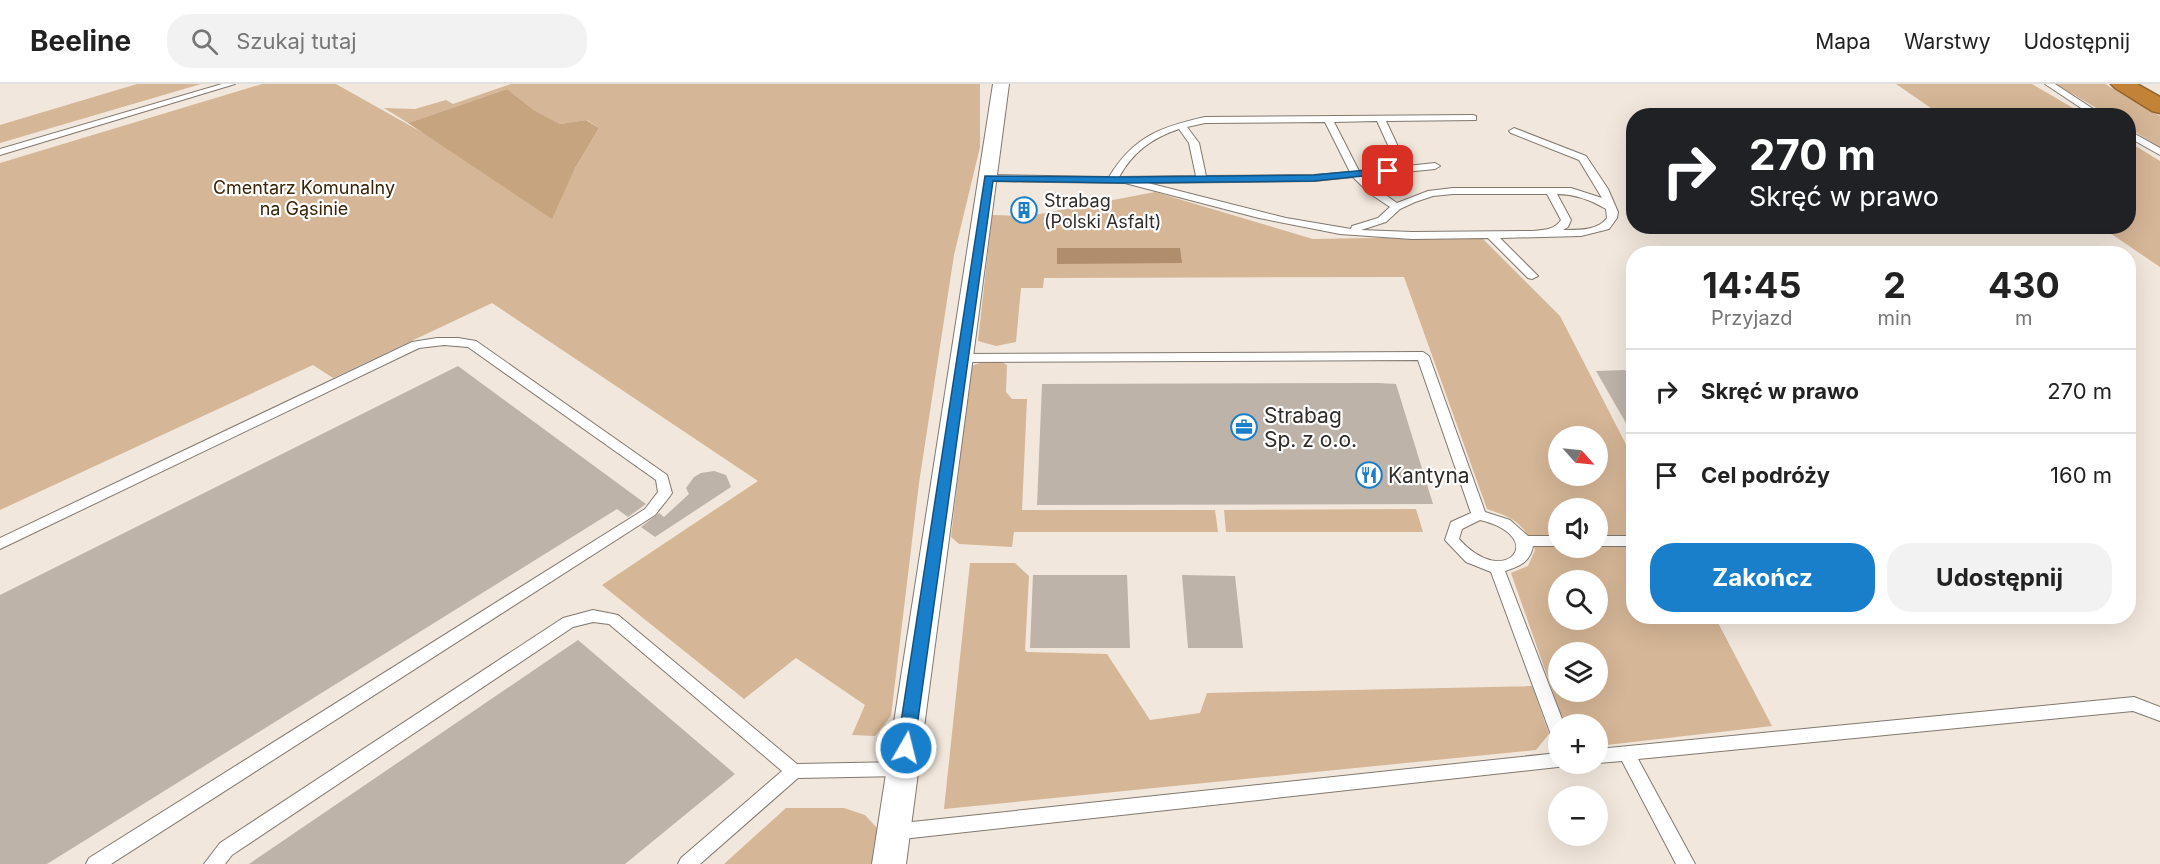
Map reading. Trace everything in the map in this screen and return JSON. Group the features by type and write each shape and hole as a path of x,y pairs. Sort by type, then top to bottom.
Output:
{"highway":[{"path":"2122,84 2160,106"}],"street":[{"path":"891,848 1001,84"}],"lane":[{"path":"0,152 231,84"},
{"path":"2049,84 2087,108"},
{"path":"1112,180 1131,150 1165,130 1205,120 1473,118"},
{"path":"1380,119 1404,169"},
{"path":"1329,120 1356,174 1373,191 1396,207"},
{"path":"1181,125 1194,143 1202,179"},
{"path":"1125,180 1247,213 1343,231 1384,234 1532,234 1581,233 1605,227 1612,218 1610,207 1603,189 1583,158 1514,131"},
{"path":"2136,138 2160,152"},
{"path":"989,178 1112,180 1314,178 1435,166"},
{"path":"1532,234 1551,231 1564,225 1566,220 1564,212 1550,191"},
{"path":"1343,231 1365,227 1382,220 1396,207 1432,193 1571,191 1610,207"},
{"path":"1490,234 1533,276"},
{"path":"0,544 416,345 431,342 459,341 472,344 662,478 664,493 650,512 95,864"},
{"path":"963,353 1024,349"},
{"path":"963,353 1423,356 1479,515"},
{"path":"1479,515 1506,523 1519,533 1524,541 1523,557 1512,564 1497,568 1478,564 1462,552 1452,540 1456,526 1479,515"},
{"path":"1524,541 1548,541"},
{"path":"1608,541 1626,541"},
{"path":"1497,568 1551,714"},
{"path":"213,864 226,849 568,622 593,616 613,619 794,771"},
{"path":"1608,755 2134,704 2160,714"},
{"path":"1626,753 1686,864"},
{"path":"891,848 1548,761"},
{"path":"687,864 794,771 903,769"}],"green space":[{"path":"137,84 201,84 0,143 0,125"},
{"name":"Cmentarz Komunalny na Gąsinie","path":"262,84 336,84 425,134 574,170 599,128 587,120 560,124 534,110 507,89 408,123 384,108 415,109 446,100 453,104 511,84 980,84 980,147 954,255 919,483 891,716 875,736 852,735 865,705 796,658 744,699 602,585 758,481 492,303 333,378 313,365 0,510 0,163"},
{"path":"1896,84 2032,84 2073,108 1931,108"},
{"path":"2056,84 2105,84 2160,116 2160,147 2136,132 2136,108 2096,108"},
{"path":"2136,146 2160,161 2160,267 2136,251 2136,246 2129,246 2111,234 2136,234"},
{"path":"1155,192 1313,239 1480,236 1560,316 1626,444 1626,624 1719,624 1772,726 1608,745 1608,714 1560,714 1556,702 1608,702 1608,642 1548,642 1548,678 1511,573 1528,566 1535,550 1527,533 1517,523 1487,509 1404,277 1044,278 1043,288 1021,288 1016,342 996,346 978,341 992,215 1029,216"},
{"path":"995,358 1007,365 1006,392 1012,399 1027,399 1022,510 1215,510 1218,532 1014,532 1012,547 959,544 951,537 971,366"},
{"path":"1416,509 1423,532 1226,532 1224,510"},
{"path":"970,563 1015,563 1029,576 1025,650 1027,652 1107,654 1150,720 1200,713 1207,693 1532,686 1548,731 1548,735 1536,750 944,809"},
{"path":"786,808 844,808 865,815 877,828 876,864 724,864"}],"shaded area":[{"path":"507,89 534,110 560,124 586,120 599,128 574,170 552,219 408,123"},
{"path":"1057,248 1180,248 1182,263 1057,264"}],"building":[{"path":"458,366 646,504 628,517 617,509 47,864 0,864 0,595"},
{"path":"1625,370 1626,423 1596,371"},
{"path":"1042,384 1396,384 1433,504 1037,505"},
{"path":"714,471 726,475 731,487 655,537 641,527 659,513 664,517 689,494 686,488 694,477 701,473"},
{"path":"1033,575 1127,575 1130,648 1030,648"},
{"path":"1182,575 1235,576 1243,648 1188,648"},
{"path":"578,640 735,774 625,864 249,864"}],"place":[{"name":"Strabag (Polski Asfalt)","path":"1024,210"},
{"name":"Strabag Sp. z o.o.","path":"1244,427"},
{"name":"Kantyna","path":"1369,475"}],"route":[{"path":"906,748 989,178 1125,180 1314,178 1388,171"}]}
